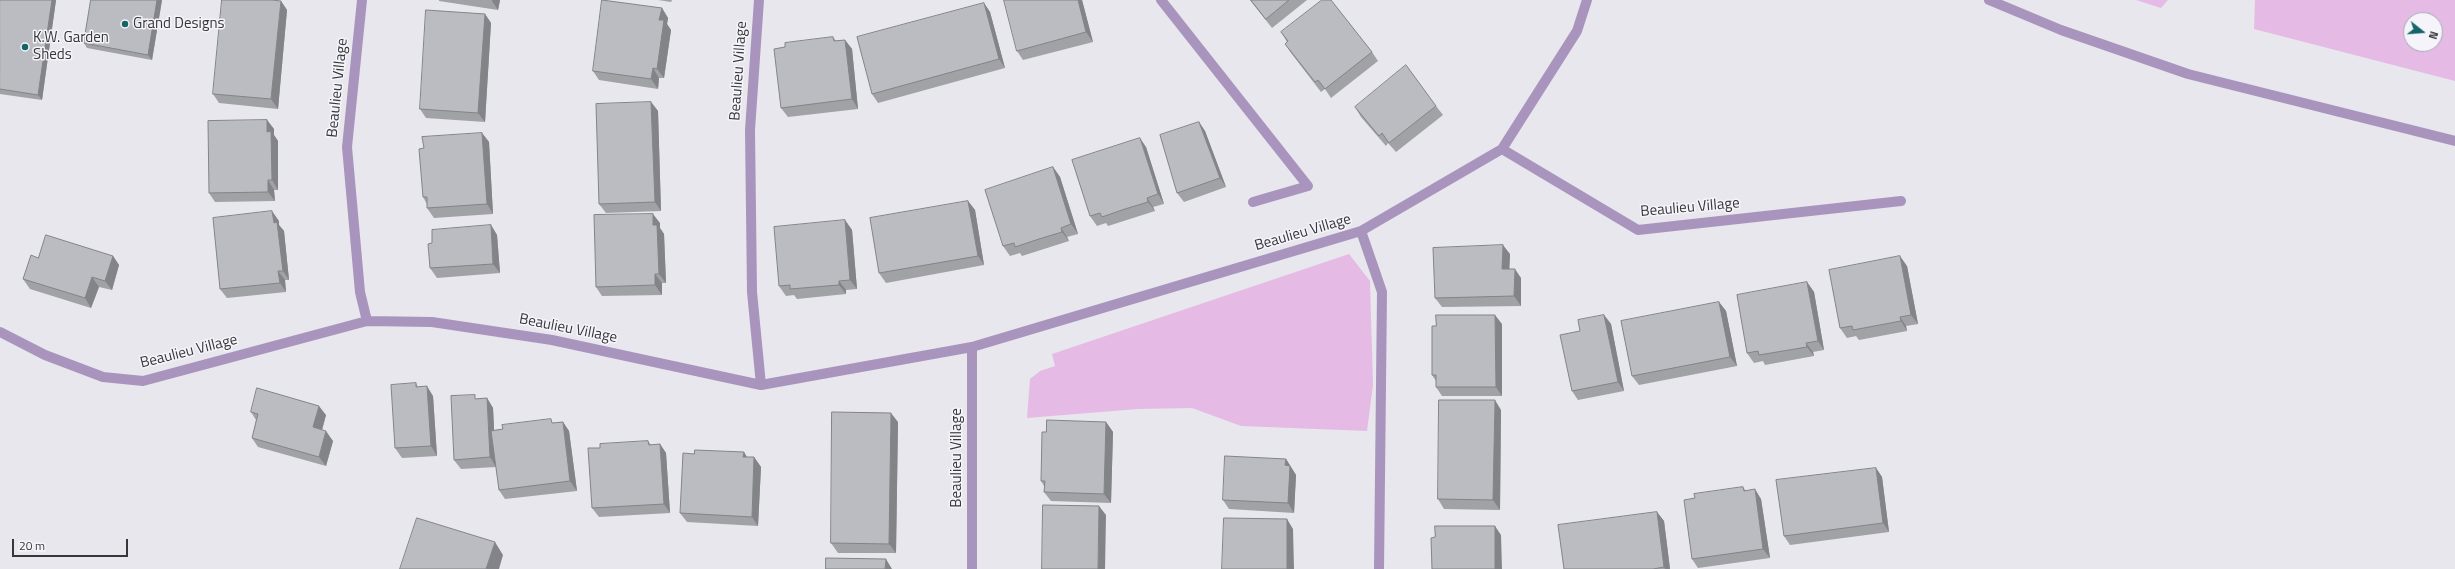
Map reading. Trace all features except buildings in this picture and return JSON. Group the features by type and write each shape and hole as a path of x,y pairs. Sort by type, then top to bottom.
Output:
{"street":[{"name":"Beaulieu Village","path":"362,0 347,147 360,292 367,321"},
{"name":"Beaulieu Village","path":"759,0 750,130 752,292 760,385"},
{"path":"1161,0 1308,186 1252,202"},
{"path":"1361,231 1502,149 1578,31 1587,0"},
{"path":"1989,0 2061,30 2188,74 2455,141"},
{"name":"Beaulieu Village","path":"1502,149 1638,230 1901,201"},
{"name":"Beaulieu Village","path":"0,332 45,355 103,377 143,381 367,321 432,322 552,340 760,385 972,347 1361,231 1382,292 1379,569"},
{"name":"Beaulieu Village","path":"972,347 972,569"}],"shaded area":[{"path":"2136,0 2168,0 2161,8"},
{"path":"2255,0 2455,0 2455,81 2254,29"},
{"path":"1349,254 1370,281 1373,385 1367,431 1241,426 1192,408 1138,409 1027,418 1030,379 1040,371 1055,366 1052,354"}],"place":[{"name":"Grand Designs","path":"125,24"},
{"name":"K.W. Garden Sheds","path":"25,47"}]}
